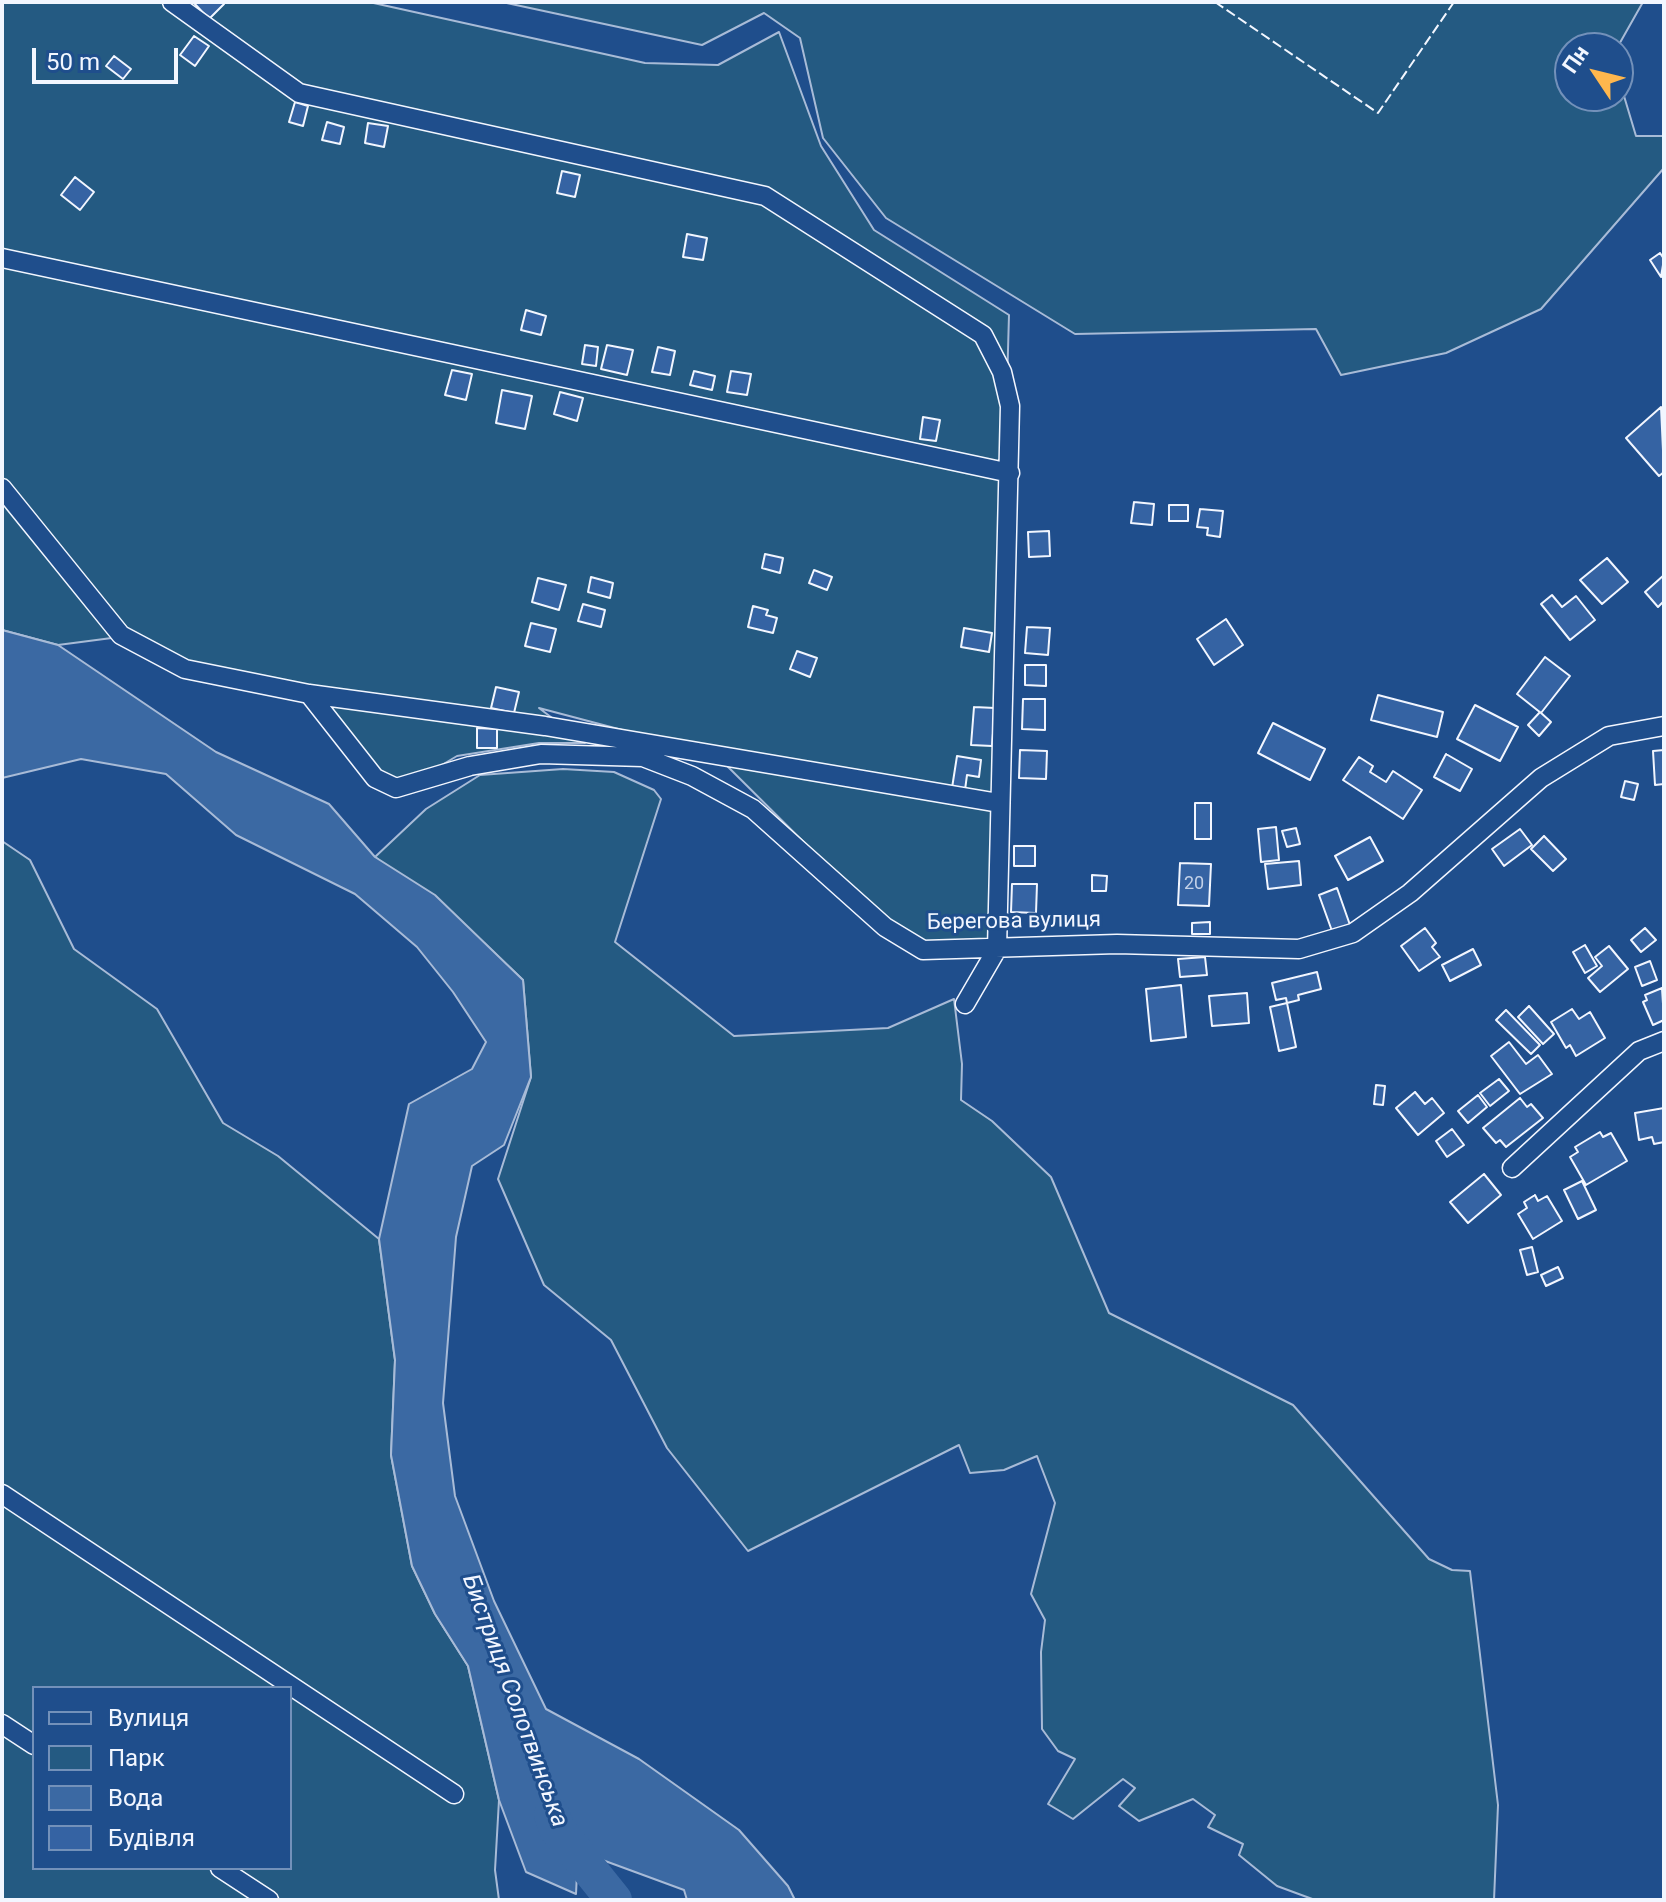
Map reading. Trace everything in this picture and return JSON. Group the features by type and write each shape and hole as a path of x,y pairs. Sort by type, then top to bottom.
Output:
{"street":[{"path":"172,2 299,93 765,196 983,335 1002,372 1010,406 1010,473 997,949 965,1004"},
{"path":"2,258 1010,473"},
{"path":"2,488 121,635 185,669 309,694 545,726 999,803"},
{"name":"Берегова вулиця","path":"309,694 359,759 386,785 396,788 470,766 541,754 643,757 692,776 753,809 885,927 923,950 1117,944 1299,949 1353,933 1410,893 1541,778 1609,736 1664,726"},
{"path":"1512,1168 1639,1051 1664,1041"},
{"path":"2,1494 291,1686"},
{"path":"292,1686 454,1794"},
{"path":"2,1724 32,1744"},
{"path":"223,1870 269,1900"}],"green space":[{"path":"2,2 369,2 645,63 718,65 779,32 821,146 874,230 1009,315 991,946 923,947 871,909 708,747 626,731 539,708 585,743 539,743 457,756 430,772 398,781 364,760 331,711 328,691 199,671 127,636 58,645 2,630"},
{"path":"502,2 1643,2 1626,32 1554,32 1554,112 1629,112 1636,136 1664,136 1664,168 1541,309 1446,353 1341,375 1316,329 1075,334 886,218 823,138 800,38 764,13 702,45"},
{"path":"563,769 614,772 654,790 661,799 615,942 734,1036 888,1028 954,999 962,1064 961,1100 992,1121 1051,1177 1109,1313 1293,1405 1429,1559 1452,1570 1470,1571 1498,1805 1494,1900 1315,1900 1277,1886 1239,1855 1243,1844 1208,1827 1215,1815 1193,1799 1139,1821 1119,1806 1135,1788 1123,1779 1073,1819 1048,1804 1075,1759 1058,1751 1042,1729 1041,1652 1045,1620 1031,1594 1055,1503 1037,1456 1004,1470 970,1473 959,1445 748,1551 667,1448 611,1340 544,1285 498,1179 531,1077 523,980 484,943 375,857 426,809 480,775"},
{"path":"2,841 30,860 74,949 157,1009 223,1123 278,1156 379,1239 395,1360 391,1455 412,1566 435,1614 468,1666 499,1800 495,1870 499,1900 2,1900"}],"water":[{"path":"2,630 58,645 216,752 329,804 375,857 435,895 523,980 531,1077 504,1145 472,1166 456,1237 443,1403 455,1496 494,1601 546,1709 639,1759 739,1830 788,1886 795,1900 687,1900 684,1890 578,1851 576,1894 526,1872 499,1800 468,1666 435,1614 412,1566 391,1455 395,1360 379,1239 409,1104 472,1069 486,1042 453,992 417,947 355,894 236,835 166,774 81,759 2,778"}],"building":[{"path":"193,2 222,2 224,4 209,19"},
{"path":"194,36 209,46 195,66 180,55"},
{"path":"114,56 131,69 123,79 106,66"},
{"path":"295,102 308,106 303,126 289,122"},
{"path":"327,122 344,127 340,144 322,140"},
{"path":"368,123 388,126 384,147 365,143"},
{"path":"562,171 580,175 575,197 557,193"},
{"path":"75,177 94,192 80,210 61,195"},
{"path":"687,234 707,238 703,260 683,257"},
{"path":"1660,253 1664,259 1661,277 1650,260"},
{"path":"526,310 546,316 541,335 521,330"},
{"path":"585,345 598,347 596,366 582,364"},
{"path":"607,345 633,350 627,375 601,369"},
{"path":"658,347 675,351 670,375 652,372"},
{"path":"452,370 472,374 466,400 445,395"},
{"path":"694,371 715,376 712,390 690,385"},
{"path":"731,371 751,374 747,395 727,392"},
{"path":"502,390 532,396 525,429 496,423"},
{"path":"560,392 583,398 577,421 554,414"},
{"path":"1661,407 1664,472 1659,476 1626,438"},
{"path":"923,417 940,420 936,441 920,439"},
{"path":"1134,502 1154,504 1152,525 1131,523"},
{"path":"1169,505 1188,505 1188,521 1169,521"},
{"path":"1200,509 1223,511 1220,537 1207,535 1208,528 1197,527"},
{"path":"1049,531 1050,556 1029,557 1028,532"},
{"path":"765,554 783,558 780,573 762,568"},
{"path":"1607,558 1628,582 1602,604 1580,580"},
{"path":"814,570 832,577 827,590 809,583"},
{"path":"1664,575 1664,601 1658,607 1645,592"},
{"path":"591,577 613,583 610,598 588,592"},
{"path":"538,578 566,585 559,610 532,602"},
{"path":"1552,595 1562,607 1576,596 1595,620 1570,640 1541,604"},
{"path":"583,604 605,610 601,627 578,621"},
{"path":"753,606 768,610 766,615 777,618 773,633 748,627"},
{"path":"1226,619 1243,645 1214,665 1197,639"},
{"path":"531,623 556,629 550,652 525,646"},
{"path":"1027,627 1050,628 1048,655 1025,653"},
{"path":"964,628 992,633 989,652 961,647"},
{"path":"797,651 817,658 810,677 790,669"},
{"path":"1545,657 1570,676 1541,713 1517,694"},
{"path":"1025,665 1046,665 1046,686 1025,685"},
{"path":"496,687 519,692 514,713 491,708"},
{"path":"1378,695 1443,712 1437,737 1371,720"},
{"path":"1023,699 1045,699 1045,730 1022,729"},
{"path":"1475,705 1518,727 1500,761 1457,739"},
{"path":"974,707 995,708 992,746 971,745"},
{"path":"1540,712 1551,722 1539,736 1528,725"},
{"path":"1273,723 1325,749 1310,780 1258,753"},
{"path":"477,728 497,729 497,748 477,748"},
{"path":"1020,750 1047,751 1046,779 1019,778"},
{"path":"1664,750 1664,784 1655,785 1653,751"},
{"path":"1446,754 1472,769 1460,791 1434,777"},
{"path":"957,756 981,760 979,777 967,775 965,790 952,788"},
{"path":"1359,757 1373,766 1370,772 1386,782 1393,771 1422,790 1403,819 1343,780"},
{"path":"1625,781 1638,784 1634,800 1621,797"},
{"path":"1195,803 1211,803 1211,839 1195,839"},
{"path":"1276,827 1279,860 1261,862 1258,829"},
{"path":"1296,828 1300,844 1287,847 1282,831"},
{"path":"1520,829 1532,845 1504,866 1492,849"},
{"path":"1544,836 1566,859 1553,871 1531,849"},
{"path":"1370,837 1383,861 1348,880 1335,856"},
{"path":"1014,846 1035,846 1035,866 1014,866"},
{"path":"1299,861 1301,885 1268,889 1265,864"},
{"path":"1180,863 1211,864 1209,906 1178,905"},
{"path":"1092,875 1107,876 1106,891 1092,891"},
{"path":"1012,884 1037,884 1036,913 1011,912"},
{"path":"1337,888 1350,925 1332,931 1319,895"},
{"path":"1210,922 1210,934 1192,934 1192,923"},
{"path":"1425,928 1436,943 1432,947 1440,957 1419,971 1401,946"},
{"path":"1645,928 1656,940 1641,952 1631,940"},
{"path":"1585,945 1597,966 1585,973 1573,952"},
{"path":"1609,946 1628,969 1600,992 1588,978 1602,966 1595,957"},
{"path":"1473,949 1481,965 1450,981 1442,965"},
{"path":"1205,957 1207,975 1180,977 1178,959"},
{"path":"1650,961 1657,980 1642,986 1635,967"},
{"path":"1317,972 1321,989 1298,995 1299,1000 1287,1003 1286,998 1276,1000 1272,983"},
{"path":"1181,985 1186,1037 1151,1041 1146,989"},
{"path":"1662,988 1664,1020 1653,1025 1643,1002 1647,1000 1645,995"},
{"path":"1247,993 1249,1023 1212,1026 1209,996"},
{"path":"1287,1003 1296,1047 1279,1051 1270,1007"},
{"path":"1529,1006 1554,1034 1543,1044 1518,1017"},
{"path":"1572,1009 1579,1019 1590,1012 1605,1038 1576,1056 1570,1045 1566,1048 1551,1022"},
{"path":"1506,1010 1540,1045 1531,1054 1496,1020"},
{"path":"1509,1042 1526,1064 1538,1055 1552,1074 1520,1094 1491,1056"},
{"path":"1499,1079 1509,1091 1490,1106 1480,1093"},
{"path":"1376,1085 1385,1086 1383,1105 1374,1104"},
{"path":"1415,1092 1425,1104 1432,1098 1444,1113 1418,1135 1396,1108"},
{"path":"1478,1095 1487,1107 1468,1123 1458,1111"},
{"path":"1520,1098 1527,1107 1531,1104 1543,1118 1506,1147 1500,1140 1496,1143 1483,1128"},
{"path":"1664,1108 1664,1142 1654,1144 1652,1137 1639,1140 1635,1113"},
{"path":"1452,1129 1464,1145 1447,1157 1436,1141"},
{"path":"1600,1132 1603,1137 1611,1133 1627,1161 1586,1185 1570,1157 1578,1152 1575,1147"},
{"path":"1484,1174 1501,1195 1468,1223 1450,1202"},
{"path":"1582,1181 1596,1210 1578,1219 1564,1190"},
{"path":"1535,1195 1538,1201 1547,1196 1562,1221 1533,1239 1518,1214 1527,1208 1524,1202"},
{"path":"1532,1247 1538,1272 1527,1275 1520,1250"},
{"path":"1558,1267 1563,1278 1546,1286 1541,1275"}],"waterway":[{"name":"Бистриця Солотвинська","path":"552,1815 557,1829 614,1900"}],"fence":[{"path":"1215,2 1378,113 1454,2"}]}
